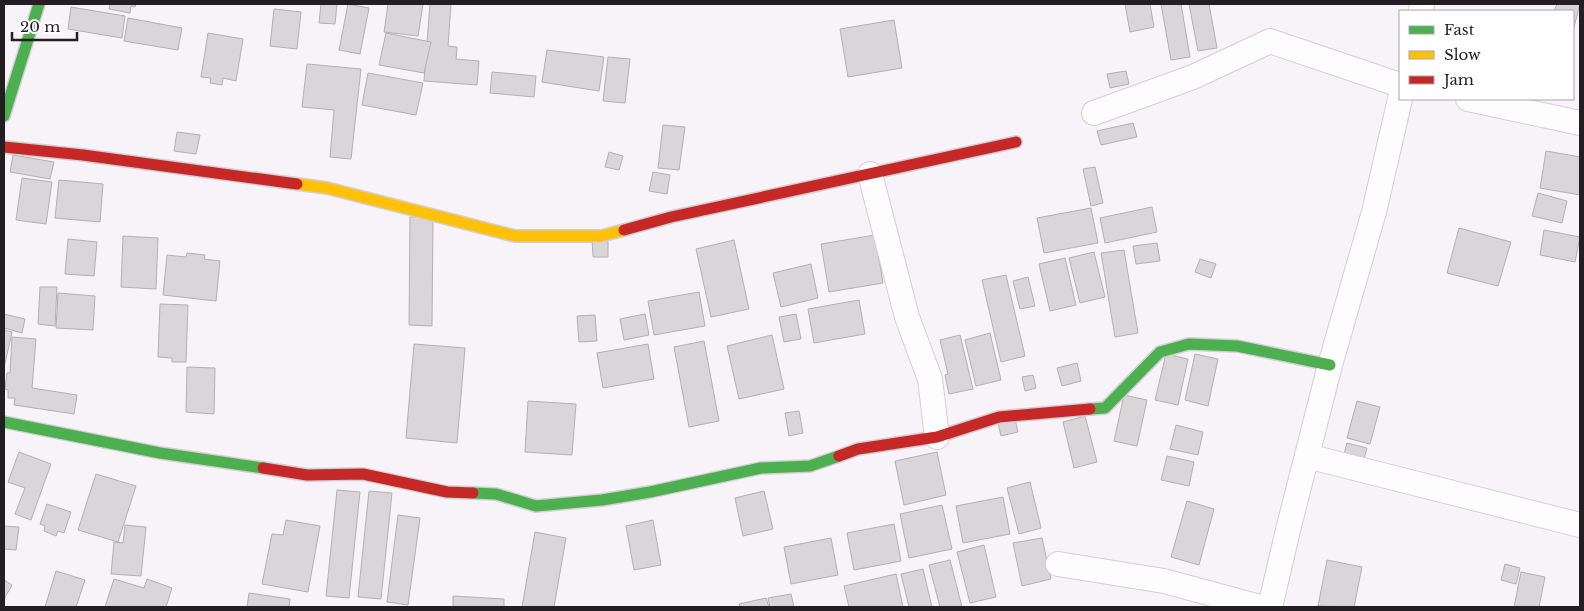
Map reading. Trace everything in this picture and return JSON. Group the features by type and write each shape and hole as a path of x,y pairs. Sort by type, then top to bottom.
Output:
{"street":[{"path":"4,116 39,4"},
{"path":"1094,113 1193,77 1270,41 1399,85"},
{"path":"1270,607 1330,365 1374,212 1400,100"},
{"path":"1473,100 1580,123"},
{"path":"4,147 83,155 327,188 516,236 601,236 670,217 1016,142"},
{"path":"870,174 908,317 930,379 937,437"},
{"path":"4,422 160,453 307,475 363,474 447,492 496,494 536,506 602,500 650,492 761,468 810,466 858,449 937,437 999,417 1105,408 1160,352 1189,344 1237,346 1330,365"},
{"path":"1307,456 1580,525"},
{"path":"1058,564 1164,581 1260,607"}],"building":[{"path":"110,4 136,4 135,7 131,6 130,13 109,9"},
{"path":"321,4 337,4 335,24 319,23"},
{"path":"348,4 369,8 360,54 339,50"},
{"path":"388,4 423,4 418,36 384,32"},
{"path":"430,4 451,4 448,46 457,47 456,59 479,61 477,85 424,81"},
{"path":"1125,4 1150,4 1154,27 1130,32"},
{"path":"1161,4 1181,4 1190,57 1171,60"},
{"path":"1189,4 1209,4 1217,48 1198,51"},
{"path":"1557,4 1580,4 1574,27 1574,10 1554,10"},
{"path":"71,7 125,16 122,38 68,29"},
{"path":"274,9 301,12 297,49 270,46"},
{"path":"128,18 182,28 178,50 124,41"},
{"path":"894,20 902,68 848,77 840,29"},
{"path":"208,33 243,39 236,81 223,78 222,85 210,83 211,78 201,77"},
{"path":"386,33 431,42 424,73 379,65"},
{"path":"547,50 604,57 599,91 542,82"},
{"path":"608,57 630,59 625,103 603,101"},
{"path":"307,64 361,69 351,159 330,157 334,110 302,107"},
{"path":"1126,71 1129,84 1110,88 1107,74"},
{"path":"492,72 536,76 534,97 490,93"},
{"path":"368,73 423,83 416,115 362,105"},
{"path":"1133,123 1137,137 1101,145 1097,131"},
{"path":"663,125 685,127 679,170 658,168"},
{"path":"177,132 200,135 196,154 174,151"},
{"path":"1546,151 1580,157 1580,195 1540,188"},
{"path":"609,152 623,156 619,170 605,167"},
{"path":"13,155 54,162 50,179 10,172"},
{"path":"1095,167 1103,203 1091,206 1083,169"},
{"path":"653,172 670,175 667,194 649,191"},
{"path":"22,178 52,182 46,224 16,220"},
{"path":"59,180 103,184 100,222 55,218"},
{"path":"1538,193 1567,201 1562,223 1532,216"},
{"path":"1152,207 1157,232 1105,243 1100,218"},
{"path":"1091,208 1098,243 1044,253 1037,218"},
{"path":"410,217 433,217 432,326 409,325"},
{"path":"1459,228 1511,242 1498,286 1447,273"},
{"path":"1544,230 1580,237 1575,262 1540,255"},
{"path":"875,235 883,283 829,292 821,244"},
{"path":"123,236 158,238 156,289 121,287"},
{"path":"592,238 608,238 608,257 593,257"},
{"path":"68,239 97,242 94,276 65,274"},
{"path":"734,240 749,309 711,317 696,249"},
{"path":"1157,243 1160,261 1136,264 1133,246"},
{"path":"1124,250 1138,333 1115,337 1101,253"},
{"path":"1094,252 1105,297 1080,303 1069,258"},
{"path":"187,253 205,255 204,259 220,261 216,301 163,295 167,255 186,257"},
{"path":"1065,258 1076,305 1050,311 1039,264"},
{"path":"1200,259 1216,264 1211,278 1195,272"},
{"path":"811,264 818,298 781,307 773,273"},
{"path":"1006,275 1025,356 1001,362 982,280"},
{"path":"1028,277 1035,306 1020,309 1013,281"},
{"path":"40,287 57,287 55,326 38,324"},
{"path":"699,292 705,326 654,335 648,301"},
{"path":"58,293 95,296 93,330 56,328"},
{"path":"859,300 865,334 814,343 808,309"},
{"path":"160,304 188,305 186,362 172,362 172,358 158,357"},
{"path":"4,314 25,319 22,333 4,328"},
{"path":"645,314 649,335 624,340 620,319"},
{"path":"796,314 801,339 784,342 779,317"},
{"path":"595,315 597,341 579,342 577,316"},
{"path":"4,330 12,332 4,368"},
{"path":"990,333 1001,380 976,386 965,340"},
{"path":"772,335 784,389 739,399 727,346"},
{"path":"960,335 973,389 949,394 945,375 948,374 940,340"},
{"path":"12,337 36,339 32,388 77,395 74,414 14,405 15,398 8,398 8,390 5,389 7,373 10,373"},
{"path":"704,341 719,421 689,427 674,347"},
{"path":"414,344 465,348 457,443 406,438"},
{"path":"648,344 654,379 603,388 597,353"},
{"path":"1166,354 1188,359 1178,405 1155,400"},
{"path":"1195,354 1218,359 1208,406 1185,400"},
{"path":"1077,363 1081,381 1062,386 1057,368"},
{"path":"187,367 215,368 214,414 186,412"},
{"path":"1033,375 1036,388 1025,391 1022,377"},
{"path":"1124,395 1147,400 1137,446 1114,441"},
{"path":"528,401 576,404 572,455 525,452"},
{"path":"1357,401 1380,407 1370,444 1347,438"},
{"path":"799,411 803,433 789,436 785,413"},
{"path":"1085,416 1097,462 1074,468 1063,422"},
{"path":"1015,419 1018,432 1001,436 998,423"},
{"path":"1176,425 1203,432 1198,455 1170,449"},
{"path":"1347,443 1367,448 1364,459 1344,454"},
{"path":"19,452 51,464 31,520 15,514 25,488 8,482"},
{"path":"937,452 946,495 904,505 895,461"},
{"path":"1167,456 1194,462 1189,486 1161,480"},
{"path":"96,474 136,486 118,542 78,530"},
{"path":"1030,482 1041,528 1019,534 1007,488"},
{"path":"337,490 360,492 349,598 326,596"},
{"path":"369,491 392,493 381,599 358,597"},
{"path":"764,491 773,529 743,536 735,498"},
{"path":"1003,497 1010,534 963,543 956,506"},
{"path":"1187,501 1214,509 1199,565 1171,557"},
{"path":"47,504 71,512 64,533 58,531 56,536 44,531 45,526 40,524"},
{"path":"942,505 952,549 909,558 900,514"},
{"path":"398,515 420,518 408,605 387,602"},
{"path":"286,520 320,526 308,592 262,584 272,534 283,535"},
{"path":"653,520 661,565 634,570 626,526"},
{"path":"894,524 901,561 854,570 847,533"},
{"path":"125,525 146,527 141,576 111,574 114,542 123,543"},
{"path":"4,526 19,527 16,550 4,549"},
{"path":"535,532 566,538 554,607 522,607"},
{"path":"831,538 838,575 791,584 784,547"},
{"path":"1042,538 1051,579 1022,586 1013,543"},
{"path":"984,545 996,597 970,603 957,552"},
{"path":"950,560 962,607 940,607 929,565"},
{"path":"1327,560 1362,567 1354,607 1318,606"},
{"path":"1505,564 1520,568 1516,584 1501,580"},
{"path":"923,569 932,607 909,607 901,574"},
{"path":"56,571 85,580 76,607 45,607"},
{"path":"1521,572 1545,577 1539,607 1514,607"},
{"path":"896,574 903,607 849,607 844,586"},
{"path":"114,579 144,588 147,579 172,588 166,607 105,607"},
{"path":"4,580 12,585 4,599"},
{"path":"249,593 290,599 289,607 247,607"},
{"path":"791,594 794,607 770,607 768,598"},
{"path":"453,596 504,599 504,607 453,607"},
{"path":"766,598 769,607 740,607 739,604"}],"traffic: fast":[{"path":"4,116 39,4"},
{"path":"1090,409 1105,408 1160,352 1189,344 1237,346 1330,365"},
{"path":"4,422 160,453 263,468"},
{"path":"473,493 496,494 536,506 602,500 650,492 761,468 810,466 839,456"}],"traffic: slow":[{"path":"297,184 327,188 515,236 601,236 624,230"}],"traffic: jam":[{"path":"624,230 671,217 1016,142"},
{"path":"4,147 83,155 297,184"},
{"path":"839,456 858,449 937,437 999,417 1090,409"},
{"path":"263,468 307,475 363,474 447,492 473,493"}]}
